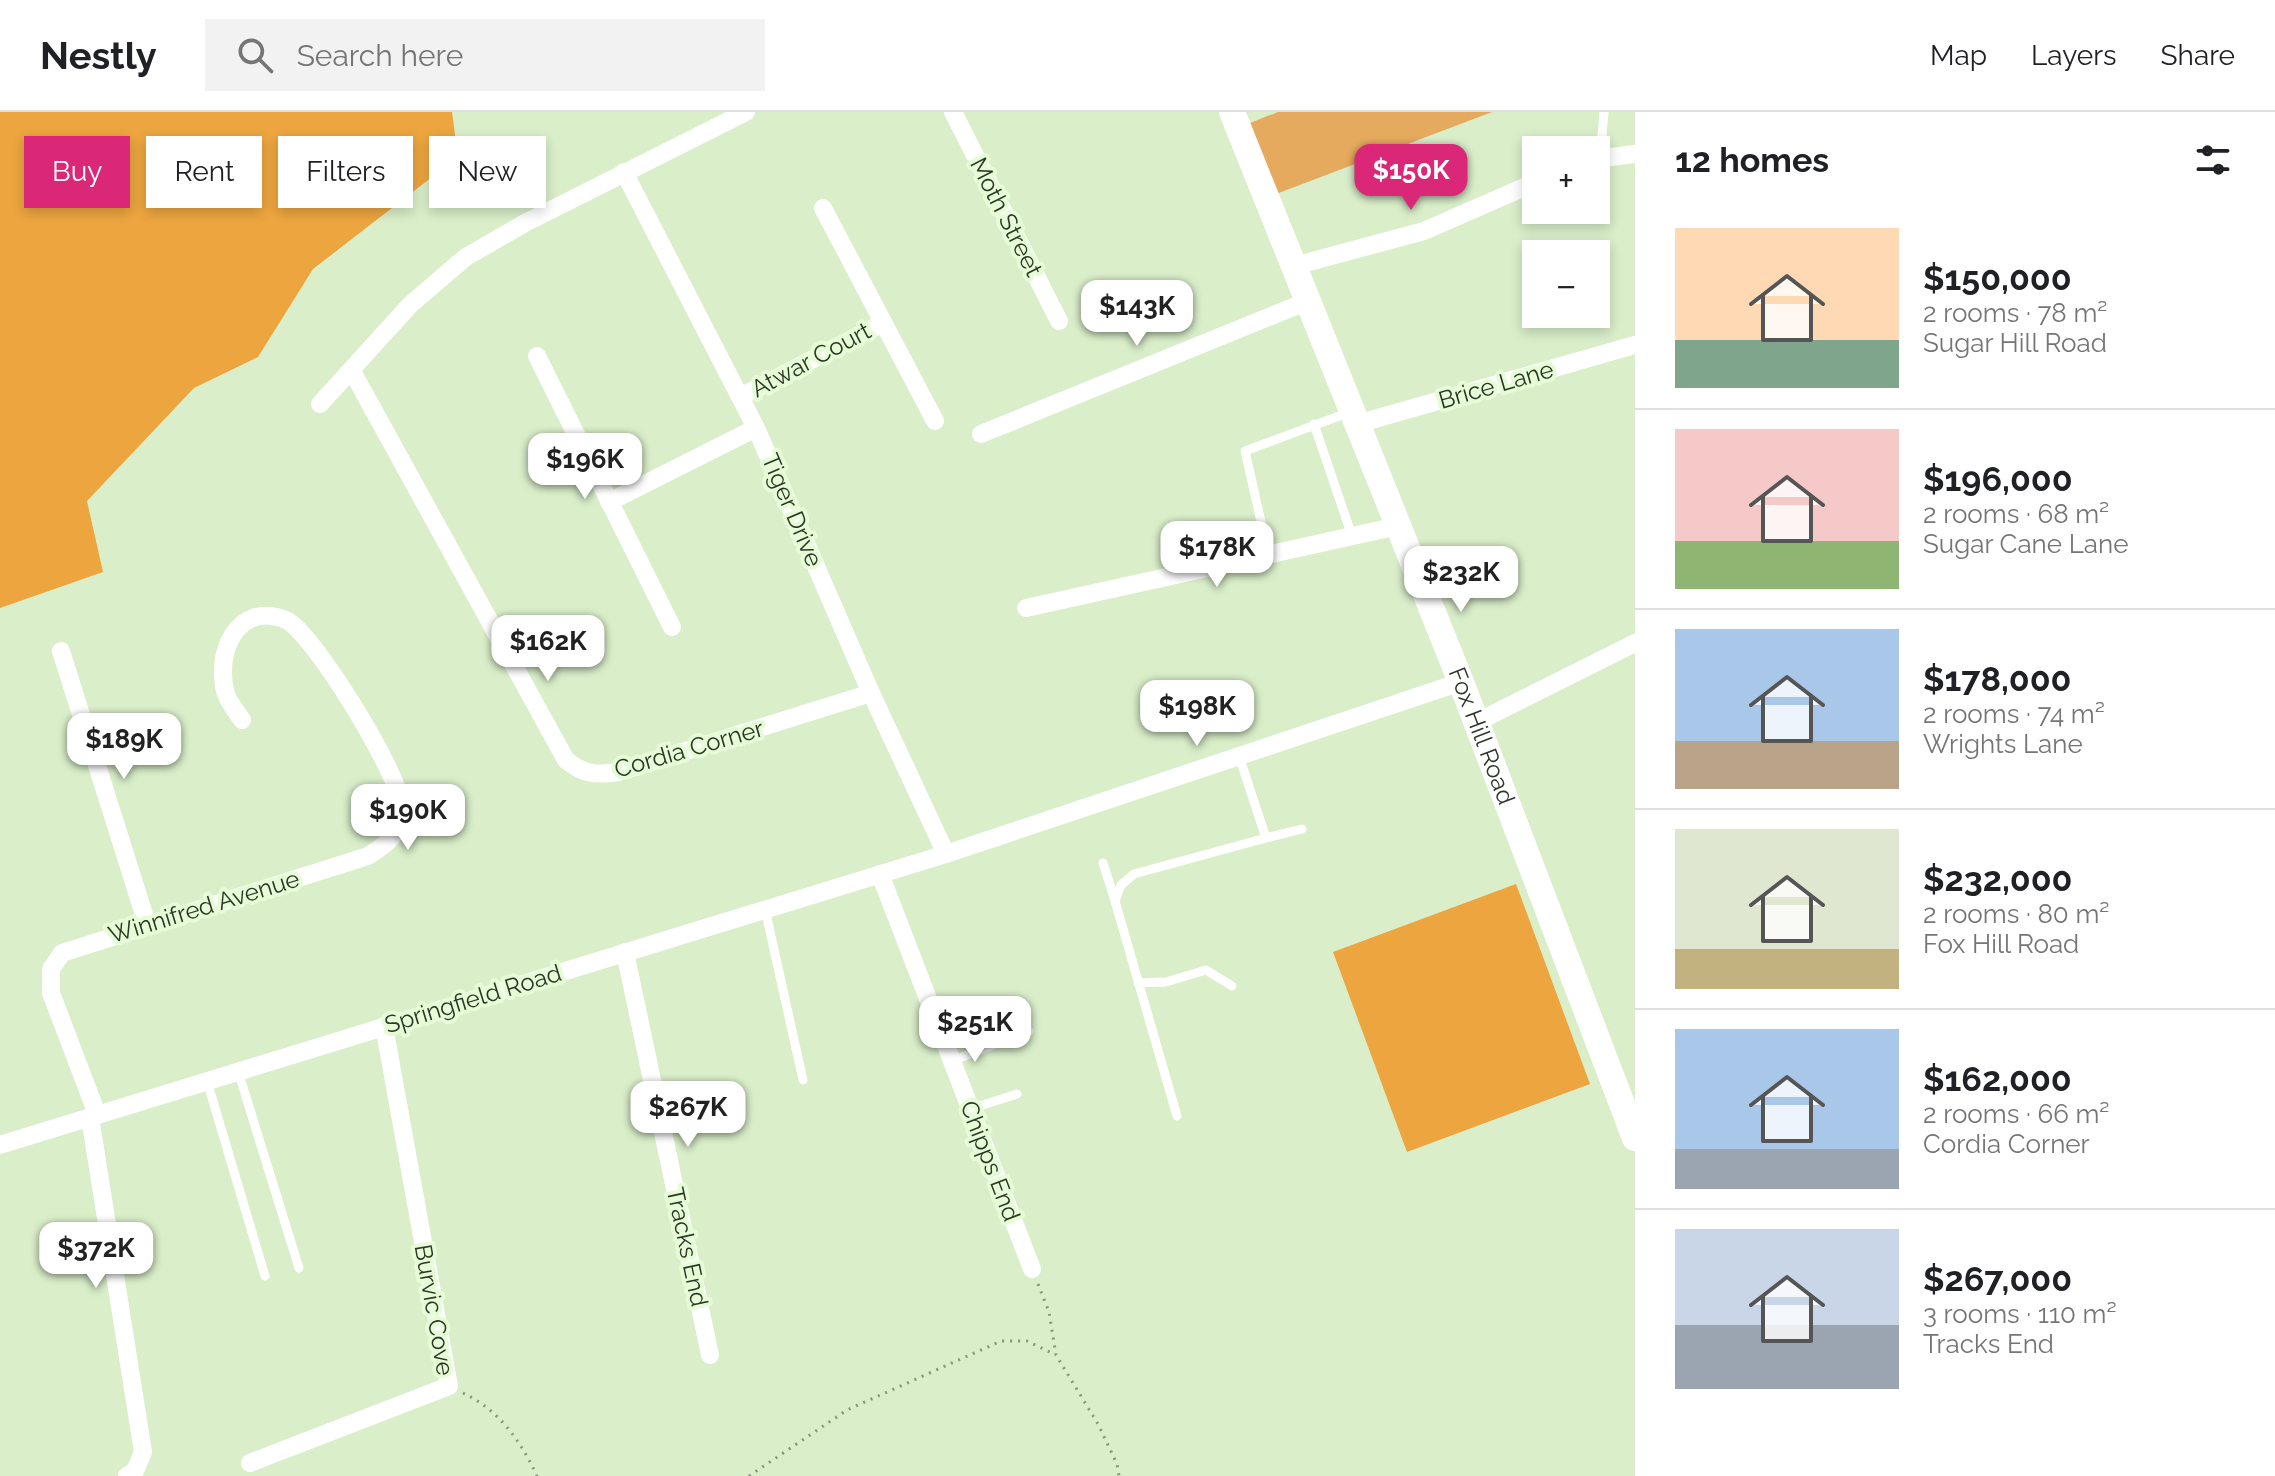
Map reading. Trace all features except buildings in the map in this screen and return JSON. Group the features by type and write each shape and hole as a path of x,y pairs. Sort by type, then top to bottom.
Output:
{"main road":[{"name":"Fox Hill Road","path":"1232,112 1477,722 1635,1138"}],"street":[{"path":"320,404 410,305 466,257 624,172 746,112"},
{"name":"Moth Street","path":"953,112 1059,321"},
{"path":"1610,157 1635,154"},
{"name":"Tiger Drive","path":"624,172 756,428 871,693 946,854"},
{"path":"1294,266 1424,231 1522,188"},
{"path":"823,208 935,421"},
{"path":"981,434 1308,301"},
{"name":"Atwar Court","path":"740,397 883,323"},
{"name":"Brice Lane","path":"1355,417 1635,345"},
{"path":"537,356 672,627"},
{"name":"Cordia Corner","path":"352,371 566,760 579,771 596,775 619,772 871,693"},
{"path":"609,502 756,428"},
{"path":"1026,608 1269,557 1398,526"},
{"name":"Winnifred Avenue","path":"127,1476 135,1471 143,1452 94,1116 51,993 51,969 62,953 368,856 392,839 399,827 402,802 391,770 314,646 287,621 252,618 237,627 227,642 223,663 226,696 242,720"},
{"path":"1477,722 1635,643"},
{"path":"61,651 147,924"},
{"name":"Springfield Road","path":"0,1145 946,854 1461,682"},
{"name":"Chipps End","path":"880,874 1032,1269"},
{"name":"Tracks End","path":"625,952 710,1355"},
{"name":"Burvic Cove","path":"250,1463 449,1386 384,1026"}],"lane":[{"path":"1601,136 1604,112"},
{"path":"1269,557 1245,451 1314,424 1355,417"},
{"path":"1314,424 1352,536"},
{"path":"1239,756 1266,838"},
{"path":"1115,901 1121,885 1134,874 1302,829"},
{"path":"1103,863 1177,1116"},
{"path":"765,909 803,1080"},
{"path":"1138,983 1166,982 1206,970 1232,986"},
{"path":"952,1061 1029,1031"},
{"path":"238,1071 299,1268"},
{"path":"207,1081 265,1276"},
{"path":"970,1109 1017,1094"}],"path":[{"path":"1032,1269 1049,1312 1056,1355 1098,1424 1117,1464 1119,1476"},
{"path":"749,1476 847,1410 1001,1341 1027,1341 1056,1355"},
{"path":"449,1386 484,1402 527,1453 537,1476"}],"shaded area":[{"path":"0,112 452,112 455,136 429,136 429,179 413,192 413,136 278,136 278,208 392,208 313,269 258,357 194,388 87,501 103,572 0,608"},
{"path":"1278,112 1492,112 1276,194 1250,123"},
{"path":"1516,884 1590,1084 1407,1152 1333,952"}]}
